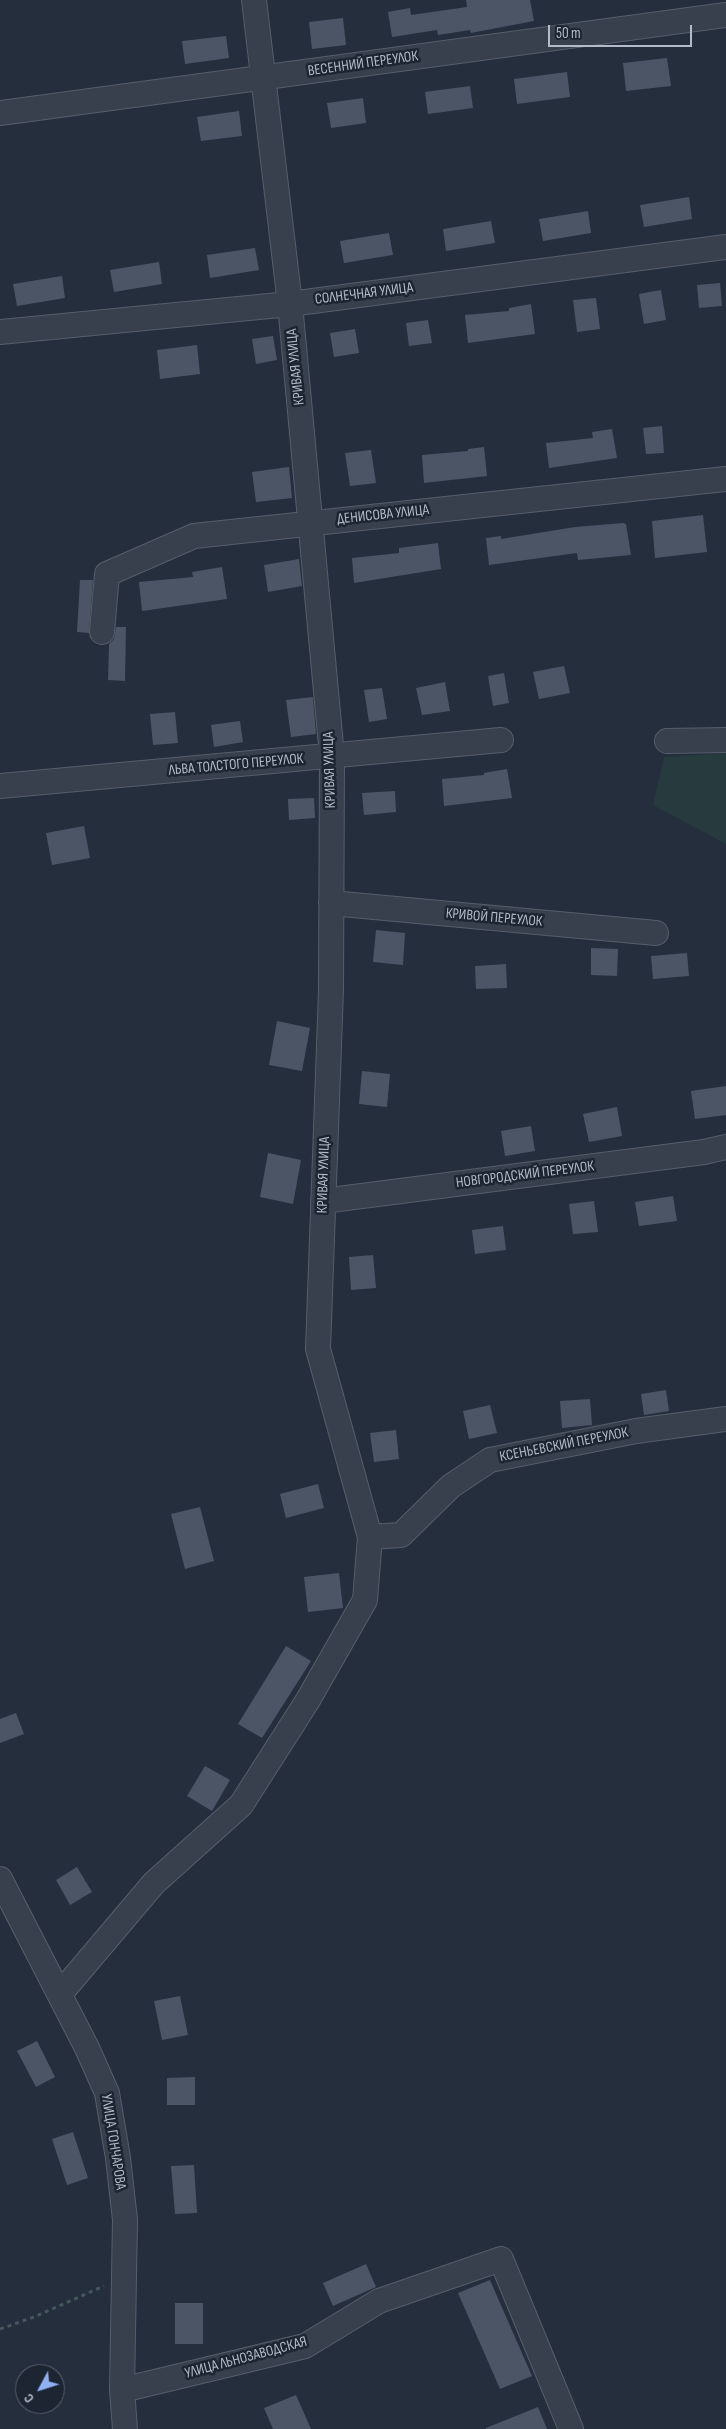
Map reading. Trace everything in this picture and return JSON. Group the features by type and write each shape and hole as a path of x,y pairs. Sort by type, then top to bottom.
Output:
{"street":[{"name":"КРИВАЯ УЛИЦА","path":"60,1994 154,1883 241,1805 308,1700 365,1600 370,1537 318,1349 331,990 332,756 312,523 290,304 254,0"},
{"name":"ВЕСЕННИЙ ПЕРЕУЛОК","path":"0,113 726,15"},
{"name":"СОЛНЕЧНАЯ УЛИЦА","path":"0,332 290,304 726,247"},
{"name":"ДЕНИСОВА УЛИЦА","path":"102,632 107,574 194,536 726,479"},
{"name":"ЛЬВА ТОЛСТОГО ПЕРЕУЛОК","path":"0,786 501,740"},
{"path":"667,741 726,740"},
{"name":"КРИВОЙ ПЕРЕУЛОК","path":"331,903 656,933"},
{"name":"НОВГОРОДСКИЙ ПЕРЕУЛОК","path":"323,1201 704,1152 726,1147"},
{"name":"КСЕНЬЕВСКИЙ ПЕРЕУЛОК","path":"370,1537 402,1535 451,1486 490,1460 636,1431 726,1419"},
{"name":"УЛИЦА ГОНЧАРОВА","path":"0,1879 60,1994 107,2092 118,2158 124,2220 122,2390 125,2429"},
{"name":"УЛИЦА ЛЬНОЗАВОДСКАЯ","path":"122,2390 304,2346 379,2301 501,2259 571,2429"}],"path":[{"path":"0,2329 34,2317 123,2278"}],"green space":[{"path":"726,753 726,844 653,805 664,757"}],"building":[{"path":"466,0 530,0 534,21 471,33 470,30 438,35 437,30 392,37 388,12 410,8 411,15 467,7"},
{"path":"343,18 346,45 312,49 309,22"},
{"path":"226,36 229,58 185,64 182,41"},
{"path":"667,58 671,86 626,91 623,63"},
{"path":"567,72 570,97 517,104 514,79"},
{"path":"470,86 473,108 428,114 425,92"},
{"path":"363,98 366,123 331,128 327,103"},
{"path":"239,111 242,136 201,141 197,117"},
{"path":"689,197 692,219 644,227 640,205"},
{"path":"588,211 591,233 543,241 539,219"},
{"path":"491,221 495,243 446,251 443,229"},
{"path":"389,233 393,255 344,263 340,241"},
{"path":"255,248 259,270 210,278 207,255"},
{"path":"159,262 162,284 114,292 110,270"},
{"path":"62,276 65,298 17,306 13,284"},
{"path":"720,283 722,306 699,308 697,285"},
{"path":"661,290 666,320 644,324 639,294"},
{"path":"596,298 600,329 577,332 573,300"},
{"path":"531,304 535,334 468,343 465,315 509,311 509,308"},
{"path":"428,320 432,343 409,346 406,323"},
{"path":"355,329 359,353 334,357 330,333"},
{"path":"273,336 277,360 256,364 252,339"},
{"path":"197,345 200,374 160,379 157,350"},
{"path":"662,426 664,453 646,454 643,428"},
{"path":"612,429 617,458 549,468 546,443 593,438 592,432"},
{"path":"484,447 487,476 424,483 422,455 468,451 468,449"},
{"path":"371,450 376,483 350,486 345,453"},
{"path":"289,467 292,498 256,502 252,472"},
{"path":"703,515 707,552 655,558 652,521"},
{"path":"626,524 631,555 578,560 577,553 489,565 486,538 501,536 501,539 575,527"},
{"path":"438,543 441,569 354,583 352,558 399,553 399,548"},
{"path":"299,559 302,586 268,592 264,565"},
{"path":"222,567 227,599 142,611 139,582 193,577 192,572"},
{"path":"80,580 93,580 89,633 77,632"},
{"path":"116,627 126,627 125,681 108,680 109,644 114,639"},
{"path":"564,666 570,693 539,699 533,672"},
{"path":"504,673 509,703 493,706 488,676"},
{"path":"445,682 450,711 422,715 416,688"},
{"path":"382,688 387,719 369,722 364,690"},
{"path":"313,697 316,734 291,737 286,700"},
{"path":"175,712 178,743 153,745 150,714"},
{"path":"240,721 243,742 214,747 211,725"},
{"path":"507,769 512,798 444,806 442,779 484,775 484,773"},
{"path":"395,791 396,812 364,815 362,793"},
{"path":"314,798 315,818 289,820 288,799"},
{"path":"84,826 90,858 52,865 46,833"},
{"path":"376,930 405,933 403,965 373,962"},
{"path":"591,948 618,949 617,976 591,975"},
{"path":"687,953 689,976 653,979 651,956"},
{"path":"506,964 507,988 476,989 475,966"},
{"path":"277,1021 310,1028 302,1071 269,1065"},
{"path":"362,1071 390,1074 387,1107 359,1104"},
{"path":"726,1086 726,1115 695,1119 691,1091"},
{"path":"617,1107 622,1136 589,1142 583,1114"},
{"path":"531,1126 535,1151 505,1156 501,1131"},
{"path":"268,1153 301,1160 293,1204 260,1197"},
{"path":"673,1196 677,1221 639,1226 635,1202"},
{"path":"594,1201 598,1232 573,1234 569,1204"},
{"path":"503,1226 506,1250 475,1254 472,1230"},
{"path":"373,1255 376,1288 351,1290 349,1257"},
{"path":"666,1390 669,1411 644,1415 641,1394"},
{"path":"590,1399 592,1425 562,1428 560,1401"},
{"path":"490,1405 497,1433 469,1439 463,1411"},
{"path":"396,1430 399,1459 374,1462 370,1433"},
{"path":"318,1484 324,1508 286,1518 280,1494"},
{"path":"200,1507 214,1561 185,1569 171,1514"},
{"path":"339,1573 343,1608 308,1612 304,1577"},
{"path":"286,1646 311,1661 262,1738 238,1724"},
{"path":"16,1713 24,1734 0,1743 0,1719"},
{"path":"205,1766 230,1780 212,1811 187,1796"},
{"path":"77,1867 92,1892 70,1905 56,1880"},
{"path":"180,1996 188,2035 162,2040 154,2001"},
{"path":"37,2041 55,2077 36,2087 17,2051"},
{"path":"195,2077 195,2105 167,2105 167,2078"},
{"path":"73,2132 88,2178 67,2185 52,2139"},
{"path":"194,2165 197,2213 175,2214 171,2166"},
{"path":"366,2264 376,2287 333,2306 323,2283"},
{"path":"490,2280 532,2376 500,2389 458,2293"},
{"path":"175,2303 203,2303 203,2344 175,2344"},
{"path":"296,2395 311,2429 273,2429 264,2408"},
{"path":"538,2407 547,2429 486,2429 486,2428"}]}
